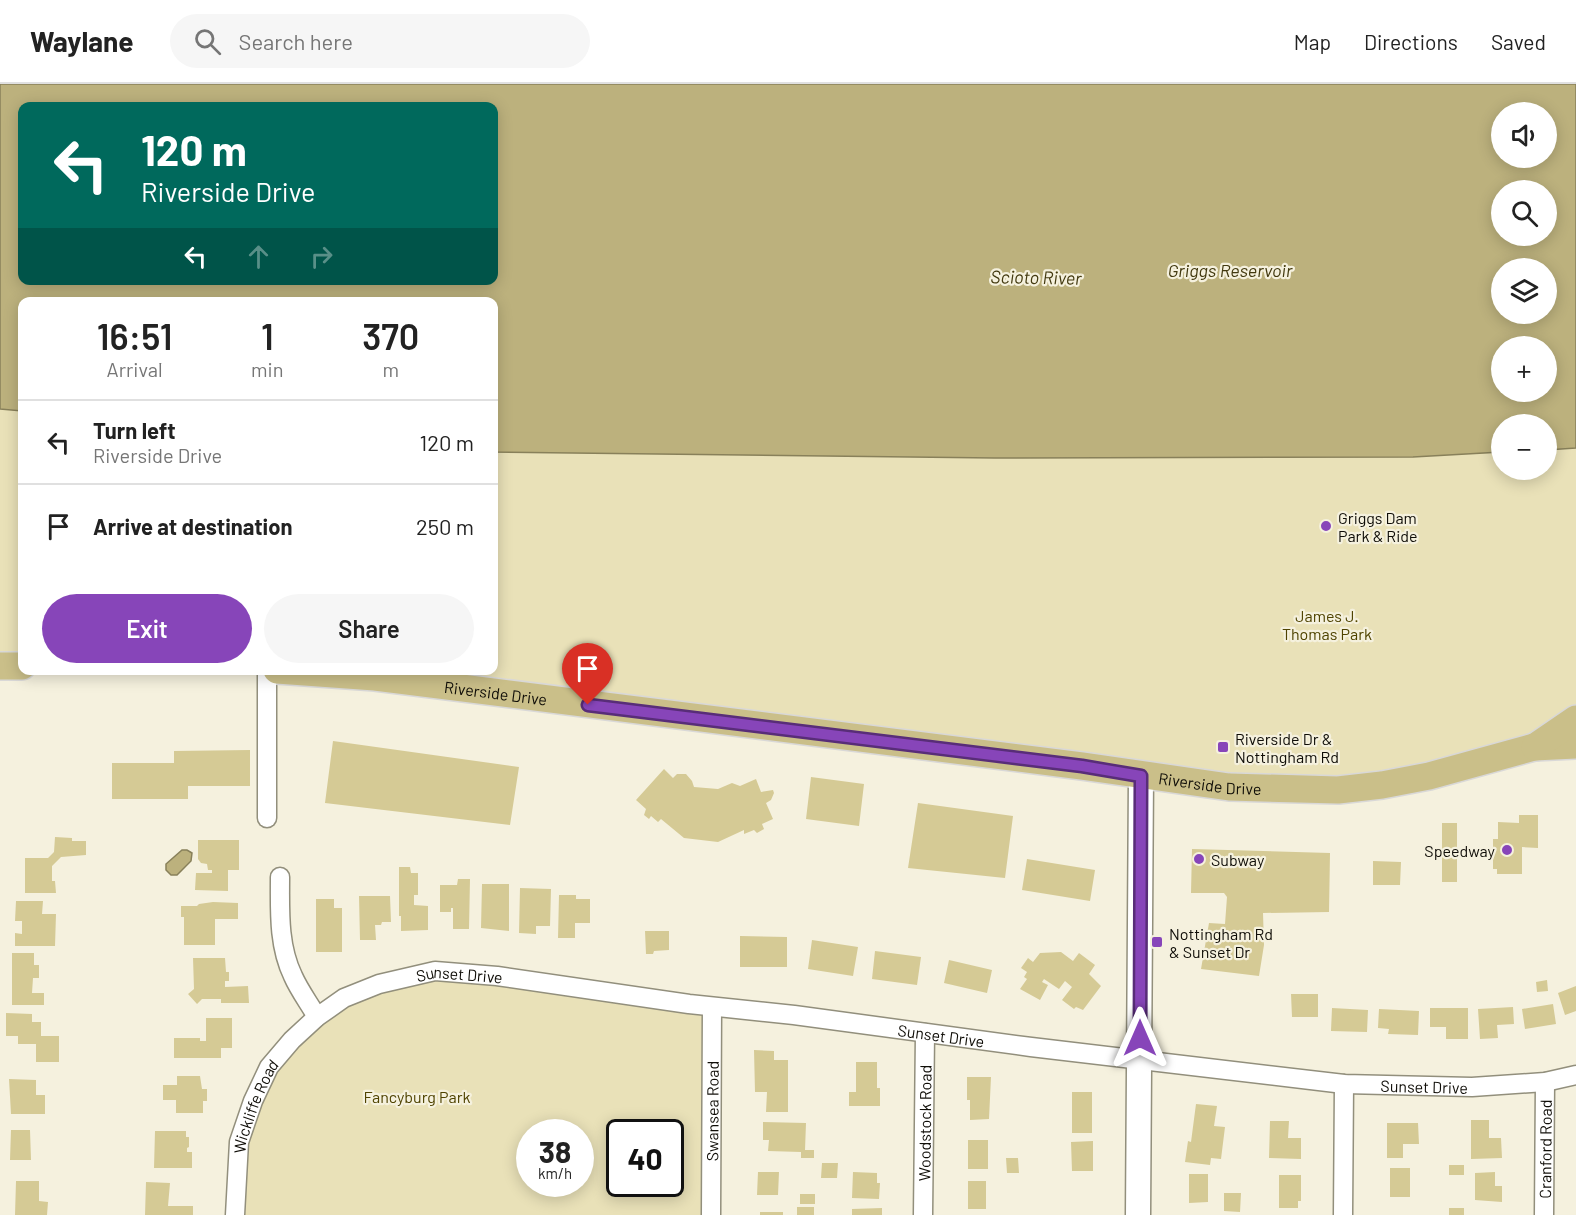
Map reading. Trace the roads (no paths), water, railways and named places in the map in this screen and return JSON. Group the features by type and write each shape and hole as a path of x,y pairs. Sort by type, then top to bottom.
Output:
{"main road":[{"path":"0,666 18,666"},
{"name":"Riverside Drive","path":"338,675 386,679 1082,766 1229,788 1338,790 1429,776 1534,747 1576,745"},
{"name":"Riverside Drive","path":"1534,747 1576,719"}],"street":[{"path":"267,675 267,818"},
{"path":"1138,1215 1141,776"},
{"path":"280,877 280,926 284,950 292,974 317,1017"},
{"name":"Sunset Drive","path":"317,1017 330,1006 357,991 408,976 435,971 489,975 712,1007 794,1014 925,1033 1344,1084 1472,1087 1545,1082 1576,1075"},
{"name":"Swansea Road","path":"711,1215 712,1007"},
{"name":"Wickliffe Road","path":"235,1215 239,1142 253,1101 269,1067 292,1040 317,1017"},
{"name":"Woodstock Road","path":"923,1215 925,1033"},
{"name":"Cranford Road","path":"1544,1215 1545,1082"},
{"path":"1343,1215 1344,1084"}],"water":[{"name":"Griggs Reservoir","path":"0,84 1576,84 1576,448 1557,449 1557,414 1491,414 1491,453 1413,457 995,458 498,452 498,297 18,297 18,411 0,409"},
{"path":"182,850 192,853 191,861 177,875 171,875 166,870 166,864"}],"place":[{"name":"Griggs Dam Park & Ride","path":"1326,526"},
{"name":"Riverside Dr & Nottingham Rd","path":"1223,747"},
{"name":"Speedway","path":"1507,850"},
{"name":"Subway","path":"1199,859"},
{"name":"Nottingham Rd & Sunset Dr","path":"1157,942"}],"water label":[{"name":"Scioto River","path":"1036,277"}],"park label":[{"name":"James J. Thomas Park","path":"1327,624"},
{"name":"Fancyburg Park","path":"417,1096"}]}
